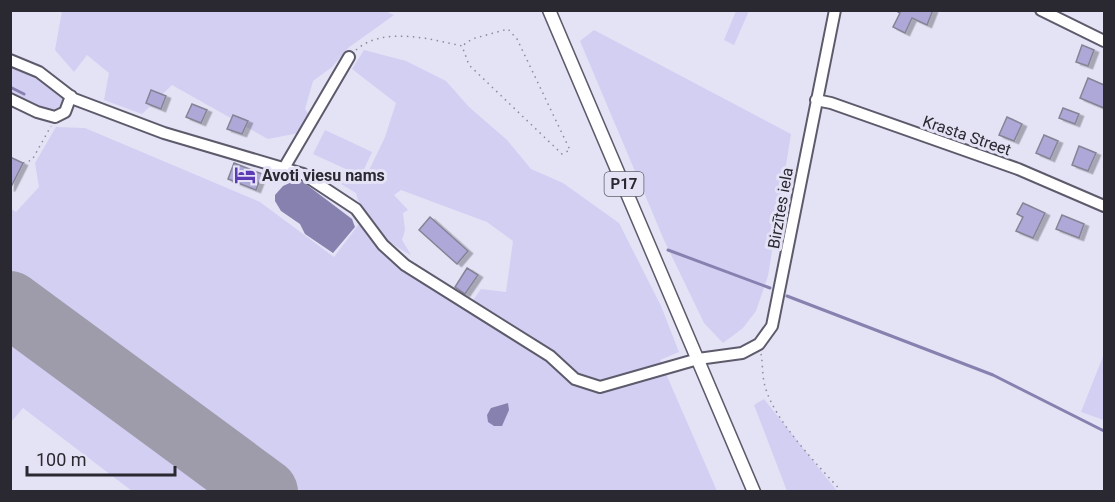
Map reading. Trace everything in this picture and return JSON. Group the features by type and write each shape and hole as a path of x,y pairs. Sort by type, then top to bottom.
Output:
{"main road":[{"name":"P17","path":"549,10 754,492"}],"street":[{"name":"Birzītes iela","path":"759,344 772,326 835,10"},
{"path":"1041,10 1104,41"},
{"path":"284,168 349,57"},
{"path":"10,60 39,72 70,96 164,133 303,174 356,209 383,245 405,265 549,356 575,379 600,387 698,359 742,353 759,344"},
{"path":"10,99 37,112 55,117 66,112 70,96"},
{"name":"Krasta Street","path":"816,100 831,103 1018,169 1104,206"}],"path":[{"path":"349,57 373,39 416,37 462,46 472,39 508,29 517,39 570,150 562,154 469,64 462,46"},
{"path":"23,163 32,160 55,117"},
{"path":"759,344 765,387 774,405 819,467 842,492"}],"shaded area":[{"path":"383,10 394,15 348,48 332,67 313,81 305,109 315,125 299,133 268,139 172,85 142,114 104,100 109,73 87,55 74,72 55,50 62,11"},
{"path":"736,11 749,11 734,45 724,40"},
{"path":"594,30 791,134 768,276 756,311 743,328 723,343 704,323 664,240 580,41"},
{"path":"364,50 406,61 446,81 469,107 507,140 531,169 563,183 619,223 661,306 679,352 660,360 717,491 132,491 23,408 11,422 11,209 16,212 39,187 35,163 56,127 85,128 260,202 334,257 362,220 394,262 463,305 471,303 481,289 506,292 513,241 487,222 401,190 394,195 408,210 403,213 405,230 402,240 411,255 393,244 377,230 364,213 356,193 341,184 345,175 364,181 385,137 396,103 352,69"},
{"path":"10,66 46,81 63,93 60,105 48,111 11,93"},
{"path":"325,130 372,152 361,176 313,154"},
{"path":"294,181 303,182 352,219 355,227 333,253 305,234 300,224 281,211 275,201 275,195 283,186"},
{"path":"1104,354 1104,420 1081,412"},
{"path":"764,399 837,491 787,491 754,405"},
{"path":"508,403 509,410 502,426 494,426 488,422 487,415 491,408"}],"building":[{"path":"895,10 933,10 927,25 912,18 905,33 893,27 900,13"},
{"path":"1082,45 1094,50 1088,66 1076,62"},
{"path":"1088,78 1104,85 1104,108 1080,98"},
{"path":"151,90 166,96 161,109 146,103"},
{"path":"192,104 207,110 201,123 186,117"},
{"path":"1063,108 1079,114 1075,124 1059,118"},
{"path":"233,115 248,121 242,134 227,129"},
{"path":"1007,117 1022,124 1014,141 999,135"},
{"path":"1044,135 1058,141 1050,159 1036,153"},
{"path":"1079,146 1096,153 1088,171 1072,165"},
{"path":"10,157 23,163 10,189"},
{"path":"234,163 262,174 256,190 228,179"},
{"path":"1023,203 1045,213 1033,238 1016,231 1023,217 1017,214"},
{"path":"1062,215 1084,224 1079,238 1056,229"},
{"path":"430,217 468,251 457,264 419,230"},
{"path":"467,268 478,275 465,294 455,287"}],"waterway":[{"path":"10,87 24,94"},
{"path":"668,250 770,288"},
{"path":"787,296 993,375 1104,431"}],"taxiway":[{"path":"225,492 239,473"}],"runway":[{"path":"10,304 265,492"}],"place":[{"name":"Avoti viesu nams","path":"245,175"}]}
